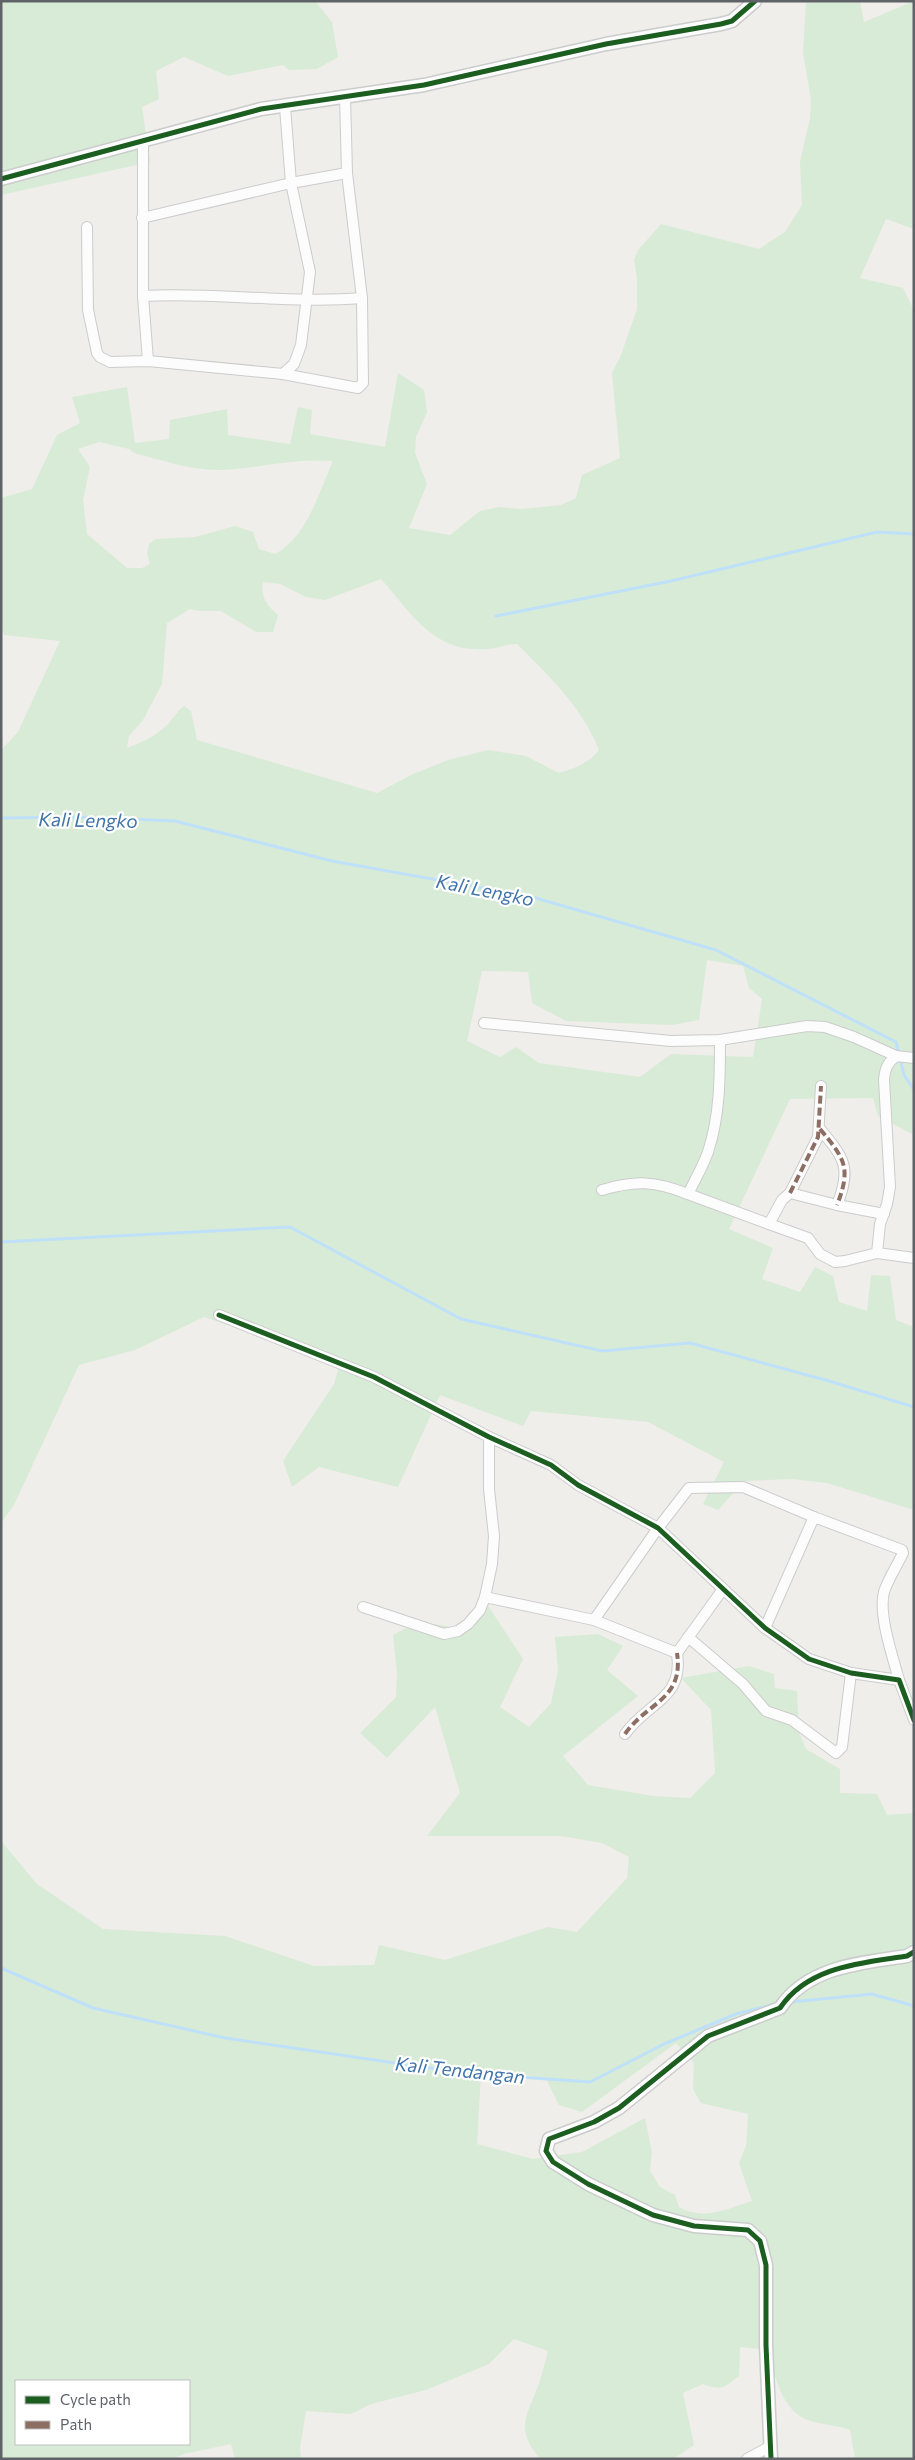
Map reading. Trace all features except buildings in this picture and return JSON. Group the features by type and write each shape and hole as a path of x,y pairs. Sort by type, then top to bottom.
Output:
{"street":[{"path":"1,179 242,114 345,96 424,85 606,44 720,24 736,18 755,1"},
{"path":"86,227 88,310 97,353 100,357 110,362 148,361 283,374 358,388 361,386 364,336 362,298 347,173 345,96"},
{"path":"283,374 289,370 298,355 308,300 310,272 308,255 291,183 285,107"},
{"path":"143,140 143,296 148,361"},
{"path":"142,218 291,183 347,173"},
{"path":"143,296 198,294 308,300 362,298"},
{"path":"484,1023 671,1041 720,1040 806,1026 825,1027 898,1056 914,1058"},
{"path":"688,1194 708,1153 716,1124 720,1090 720,1040"},
{"path":"876,1253 880,1224 887,1204 890,1171 884,1080 888,1062 898,1056"},
{"path":"769,1224 782,1200 790,1193 820,1129 821,1086"},
{"path":"820,1129 835,1147 844,1164 844,1180 836,1205"},
{"path":"602,1190 626,1183 646,1182 671,1187 808,1238 820,1254 834,1262 844,1262 876,1253 914,1258"},
{"path":"790,1193 836,1205 884,1214"},
{"path":"219,1315 374,1377 489,1437 551,1465 578,1485 658,1528 765,1628 809,1659 851,1673 899,1680"},
{"path":"363,1607 444,1634 458,1631 468,1624 480,1610 485,1597 492,1564 494,1536 488,1489 489,1437"},
{"path":"594,1620 687,1490 695,1486 743,1487 903,1551 885,1590 883,1599 886,1626 899,1680 914,1720"},
{"path":"765,1628 814,1517"},
{"path":"625,1734 636,1720 662,1701 673,1688 678,1673 677,1653 723,1588"},
{"path":"485,1597 594,1620 677,1653"},
{"path":"688,1637 743,1684 766,1710 792,1720 836,1753 842,1746 851,1673"},
{"path":"747,2459 770,2453 766,2265 760,2241 748,2230 694,2226 653,2215 559,2168 546,2151 550,2139 594,2122 619,2108 708,2036 783,2003 804,1984 826,1972 842,1966 907,1956 914,1952"}],"green space":[{"path":"1,1 315,1 332,22 338,57 317,69 289,70 283,65 228,76 184,57 156,71 159,99 142,107 150,162 1,195"},
{"path":"806,1 860,1 864,22 914,1 914,229 886,219 860,278 903,288 914,310 914,1135 878,1116 873,1098 790,1099 729,1229 773,1248 762,1279 800,1292 815,1267 833,1276 839,1302 867,1311 871,1275 890,1276 896,1320 914,1327 914,1510 827,1483 792,1479 744,1481 718,1510 703,1504 724,1462 648,1422 531,1411 523,1426 440,1395 398,1487 319,1467 292,1487 283,1461 334,1384 340,1363 204,1317 135,1350 79,1365 14,1505 1,1523 1,750 18,732 60,641 4,635 1,625 1,498 32,489 57,435 80,423 72,397 127,387 135,443 169,439 170,420 227,409 228,435 290,444 298,407 312,410 310,434 385,447 398,373 424,390 427,412 416,437 415,453 427,484 409,528 450,535 480,511 499,507 521,509 561,505 576,498 582,475 620,458 612,373 621,355 637,309 637,278 634,260 638,250 661,224 759,249 785,232 802,205 800,161 810,119 811,100 803,53","holes":["99,442 177,464 210,470 290,462 333,461 317,500 304,525 296,537 275,554 259,549 253,532 235,526 195,537 156,539 149,544 147,554 150,564 142,568 127,568 87,534 83,500 90,467 78,449","381,579 414,618 438,638 452,645 468,649 486,649 517,644 564,693 584,720 599,750 586,762 559,773 526,756 488,750 448,760 411,775 377,793 197,740 191,711 184,706 161,731 127,748 129,736 143,720 162,684 167,623 190,609 221,611 256,632 273,632 278,615 265,600 262,587 263,582 280,584 306,597 325,600","707,960 743,966 749,988 762,999 753,1057 671,1054 640,1077 539,1063 516,1047 500,1057 467,1041 482,971 528,972 532,1003 566,1021 672,1025 699,1020"]},
{"path":"487,1604 523,1659 500,1707 529,1727 551,1703 558,1671 555,1637 598,1634 623,1646 607,1670 638,1696 563,1756 588,1785 653,1796 690,1798 715,1773 711,1710 681,1678 749,1666 774,1674 775,1688 797,1691 799,1732 806,1749 840,1769 840,1793 877,1794 887,1815 914,1813 914,2459 855,2459 850,2430 808,2420 792,2409 780,2391 770,2350 740,2347 739,2376 722,2387 718,2388 703,2384 683,2393 694,2445 673,2459 540,2459 527,2439 525,2423 548,2351 514,2339 489,2364 426,2390 371,2404 351,2414 306,2411 300,2448 301,2459 235,2459 231,2444 184,2454 172,2459 1,2459 1,1841 37,1884 103,1929 225,1936 314,1966 374,1965 379,1945 445,1960 548,1927 577,1932 627,1878 629,1857 602,1843 560,1836 427,1836 460,1793 435,1707 387,1758 360,1733 396,1697 397,1673 393,1635 418,1622 453,1627","holes":["676,2043 694,2063 693,2089 701,2103 748,2114 746,2146 739,2163 752,2201 724,2210 706,2213 697,2213 679,2207 675,2195 660,2187 650,2171 652,2152 645,2118 582,2152 533,2159 477,2144 481,2073 505,2071 546,2079 559,2105 582,2112"]}],"waterway":[{"path":"496,616 671,581 877,532 914,534"},
{"name":"Kali Lengko","path":"1,818 79,817 175,821 332,861 532,897 716,950 896,1042 904,1075 914,1090"},
{"path":"1,1242 290,1227 461,1319 602,1351 690,1343 829,1381 914,1407"},
{"name":"Kali Tendangan","path":"1,1968 93,2008 225,2038 463,2073 590,2082 664,2044 736,2014 775,2004"},
{"name":"Kali Tendangan","path":"791,2002 872,1994 914,2006"}],"marked path":[{"path":"790,1193 818,1137 821,1086"},
{"path":"820,1129 840,1156 845,1172 842,1192 837,1205"},
{"path":"625,1734 643,1714 669,1691 675,1681 678,1669 677,1653"}],"cycle path":[{"path":"1,179 261,109 424,85 606,44 721,24 732,21 755,1"},
{"path":"219,1315 374,1377 489,1437 551,1465 578,1485 658,1528 765,1628 809,1659 851,1673 899,1680 914,1720"},
{"path":"771,2459 766,2345 766,2265 760,2241 748,2230 694,2226 653,2215 588,2184 553,2162 546,2151 549,2139 594,2122 619,2108 708,2036 780,2008 805,1983 821,1975 854,1964 907,1956 914,1952"}]}
